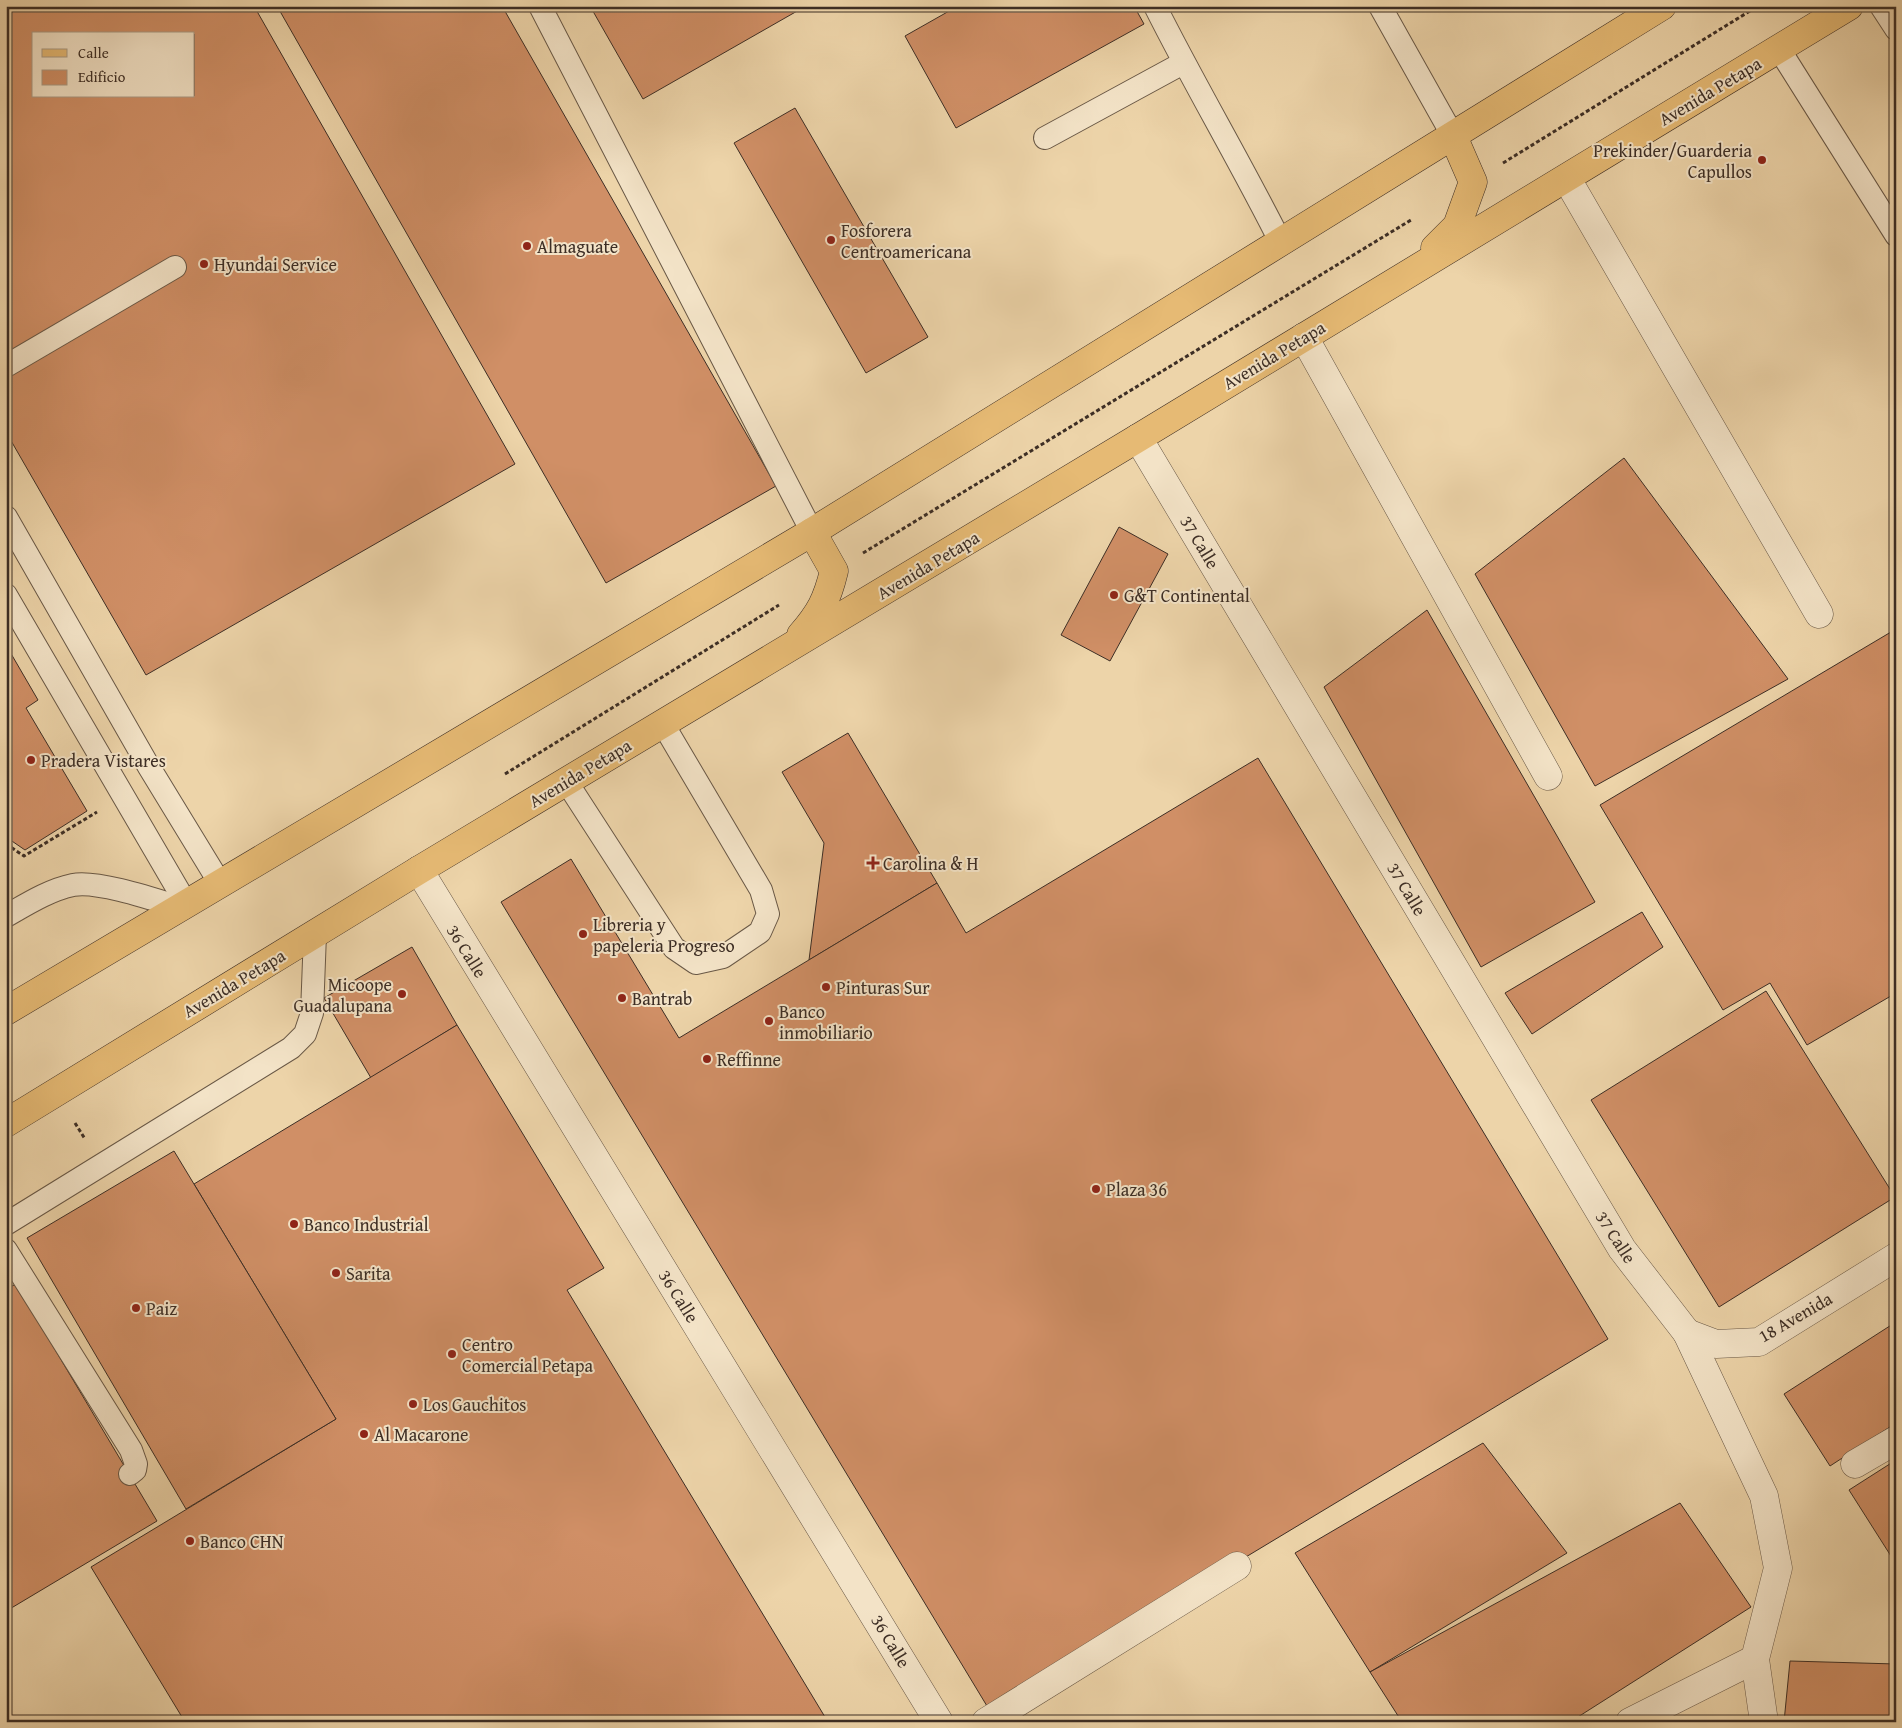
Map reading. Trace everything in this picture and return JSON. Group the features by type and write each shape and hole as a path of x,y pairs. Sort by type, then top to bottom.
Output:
{"main road":[{"path":"6,1011 221,885 812,532 1662,6"},
{"name":"Avenida Petapa","path":"6,1123 419,870 1567,179 1849,6"},
{"path":"1407,275 1458,226 1473,182 1453,136"},
{"path":"790,648 818,616 828,595 834,571 812,532"}],"street":[{"path":"1567,179 1819,614"},
{"path":"1304,337 1548,776"},
{"name":"37 Calle","path":"1138,438 1622,1249 1687,1333 1764,1496 1778,1568 1755,1659"},
{"name":"36 Calle","path":"419,870 939,1722"},
{"name":"18 Avenida","path":"1687,1333 1716,1344 1759,1342 1896,1257"},
{"path":"1855,1464 1896,1440"},
{"path":"986,1722 1237,1566"},
{"path":"1630,1722 1755,1659 1764,1722"}],"lane":[{"path":"540,6 812,532"},
{"path":"1155,6 1183,62 1246,173 1281,243"},
{"path":"1380,6 1453,136"},
{"path":"1881,6 1896,29"},
{"path":"1779,49 1896,235"},
{"path":"1045,138 1183,62"},
{"path":"6,366 175,267"},
{"path":"6,517 149,767 221,885"},
{"path":"6,595 184,906"},
{"path":"566,781 674,948 696,963 723,957 760,932 768,914 761,890 662,724"},
{"path":"6,916 35,899 74,885 116,889 184,906"},
{"path":"6,1224 290,1048 305,1034 312,1013 315,934"},
{"path":"6,1250 131,1450 136,1464 135,1470 130,1474"}],"path":[{"path":"1473,182 1758,6"},
{"path":"834,571 1414,218"},
{"path":"499,778 783,602"},
{"path":"6,844 24,856 102,810"}],"building":[{"name":"Hyundai Service","path":"6,6 254,6 515,464 146,675 6,432"},
{"name":"Almaguate","path":"277,6 502,6 776,486 606,583"},
{"path":"590,6 806,6 643,99"},
{"path":"958,6 1134,6 1144,24 956,128 905,36"},
{"name":"Fosforera Centroamericana","path":"795,108 928,337 866,373 734,143"},
{"path":"1624,458 1788,679 1595,786 1475,574"},
{"name":"G&T Continental","path":"1119,527 1168,554 1110,661 1061,635"},
{"path":"1427,610 1595,902 1481,967 1324,687"},
{"path":"1896,629 1896,993 1807,1045 1770,983 1723,1010 1600,805"},
{"name":"Pradera Vistares","path":"6,645 38,700 26,708 87,811 25,850 6,837"},
{"name":"Carolina & H","path":"848,733 937,883 809,960 824,843 782,772"},
{"name":"Plaza 36","path":"1258,758 1608,1339 990,1711 501,902 571,859 679,1038 937,883 966,933"},
{"path":"1642,912 1663,947 1532,1034 1505,993"},
{"path":"412,947 457,1025 371,1078 324,998"},
{"path":"1766,991 1895,1197 1719,1307 1591,1100"},
{"name":"Centro Comercial Petapa","path":"457,1025 604,1268 567,1290 828,1722 185,1722 91,1567 336,1419 194,1184"},
{"path":"174,1151 336,1419 186,1509 27,1238"},
{"path":"16,1284 157,1521 8,1610 6,1606 6,1289"},
{"path":"1896,1322 1896,1423 1830,1466 1784,1394"},
{"path":"1483,1443 1567,1553 1370,1672 1295,1553"},
{"path":"1896,1460 1896,1564 1849,1490"},
{"path":"1680,1503 1751,1607 1570,1722 1402,1722 1370,1672"},
{"path":"1790,1661 1896,1664 1896,1716 1784,1722"}],"place":[{"name":"Prekinder/Guarderia Capullos","path":"1762,160"},
{"name":"Fosforera Centroamericana","path":"831,240"},
{"name":"Almaguate","path":"527,246"},
{"name":"Hyundai Service","path":"204,264"},
{"name":"G&T Continental","path":"1114,595"},
{"name":"Pradera Vistares","path":"31,760"},
{"name":"Carolina & H","path":"873,863"},
{"name":"Libreria y papeleria Progreso","path":"583,934"},
{"name":"Pinturas Sur","path":"826,987"},
{"name":"Micoope Guadalupana","path":"402,994"},
{"name":"Bantrab","path":"622,998"},
{"name":"Banco inmobiliario","path":"769,1021"},
{"name":"Reffinne","path":"707,1059"},
{"name":"Plaza 36","path":"1096,1189"},
{"name":"Banco Industrial","path":"294,1224"},
{"name":"Sarita","path":"336,1273"},
{"name":"Paiz","path":"136,1308"},
{"name":"Centro Comercial Petapa","path":"452,1354"},
{"name":"Los Gauchitos","path":"413,1404"},
{"name":"Al Macarone","path":"364,1434"},
{"name":"Banco CHN","path":"190,1541"}]}
